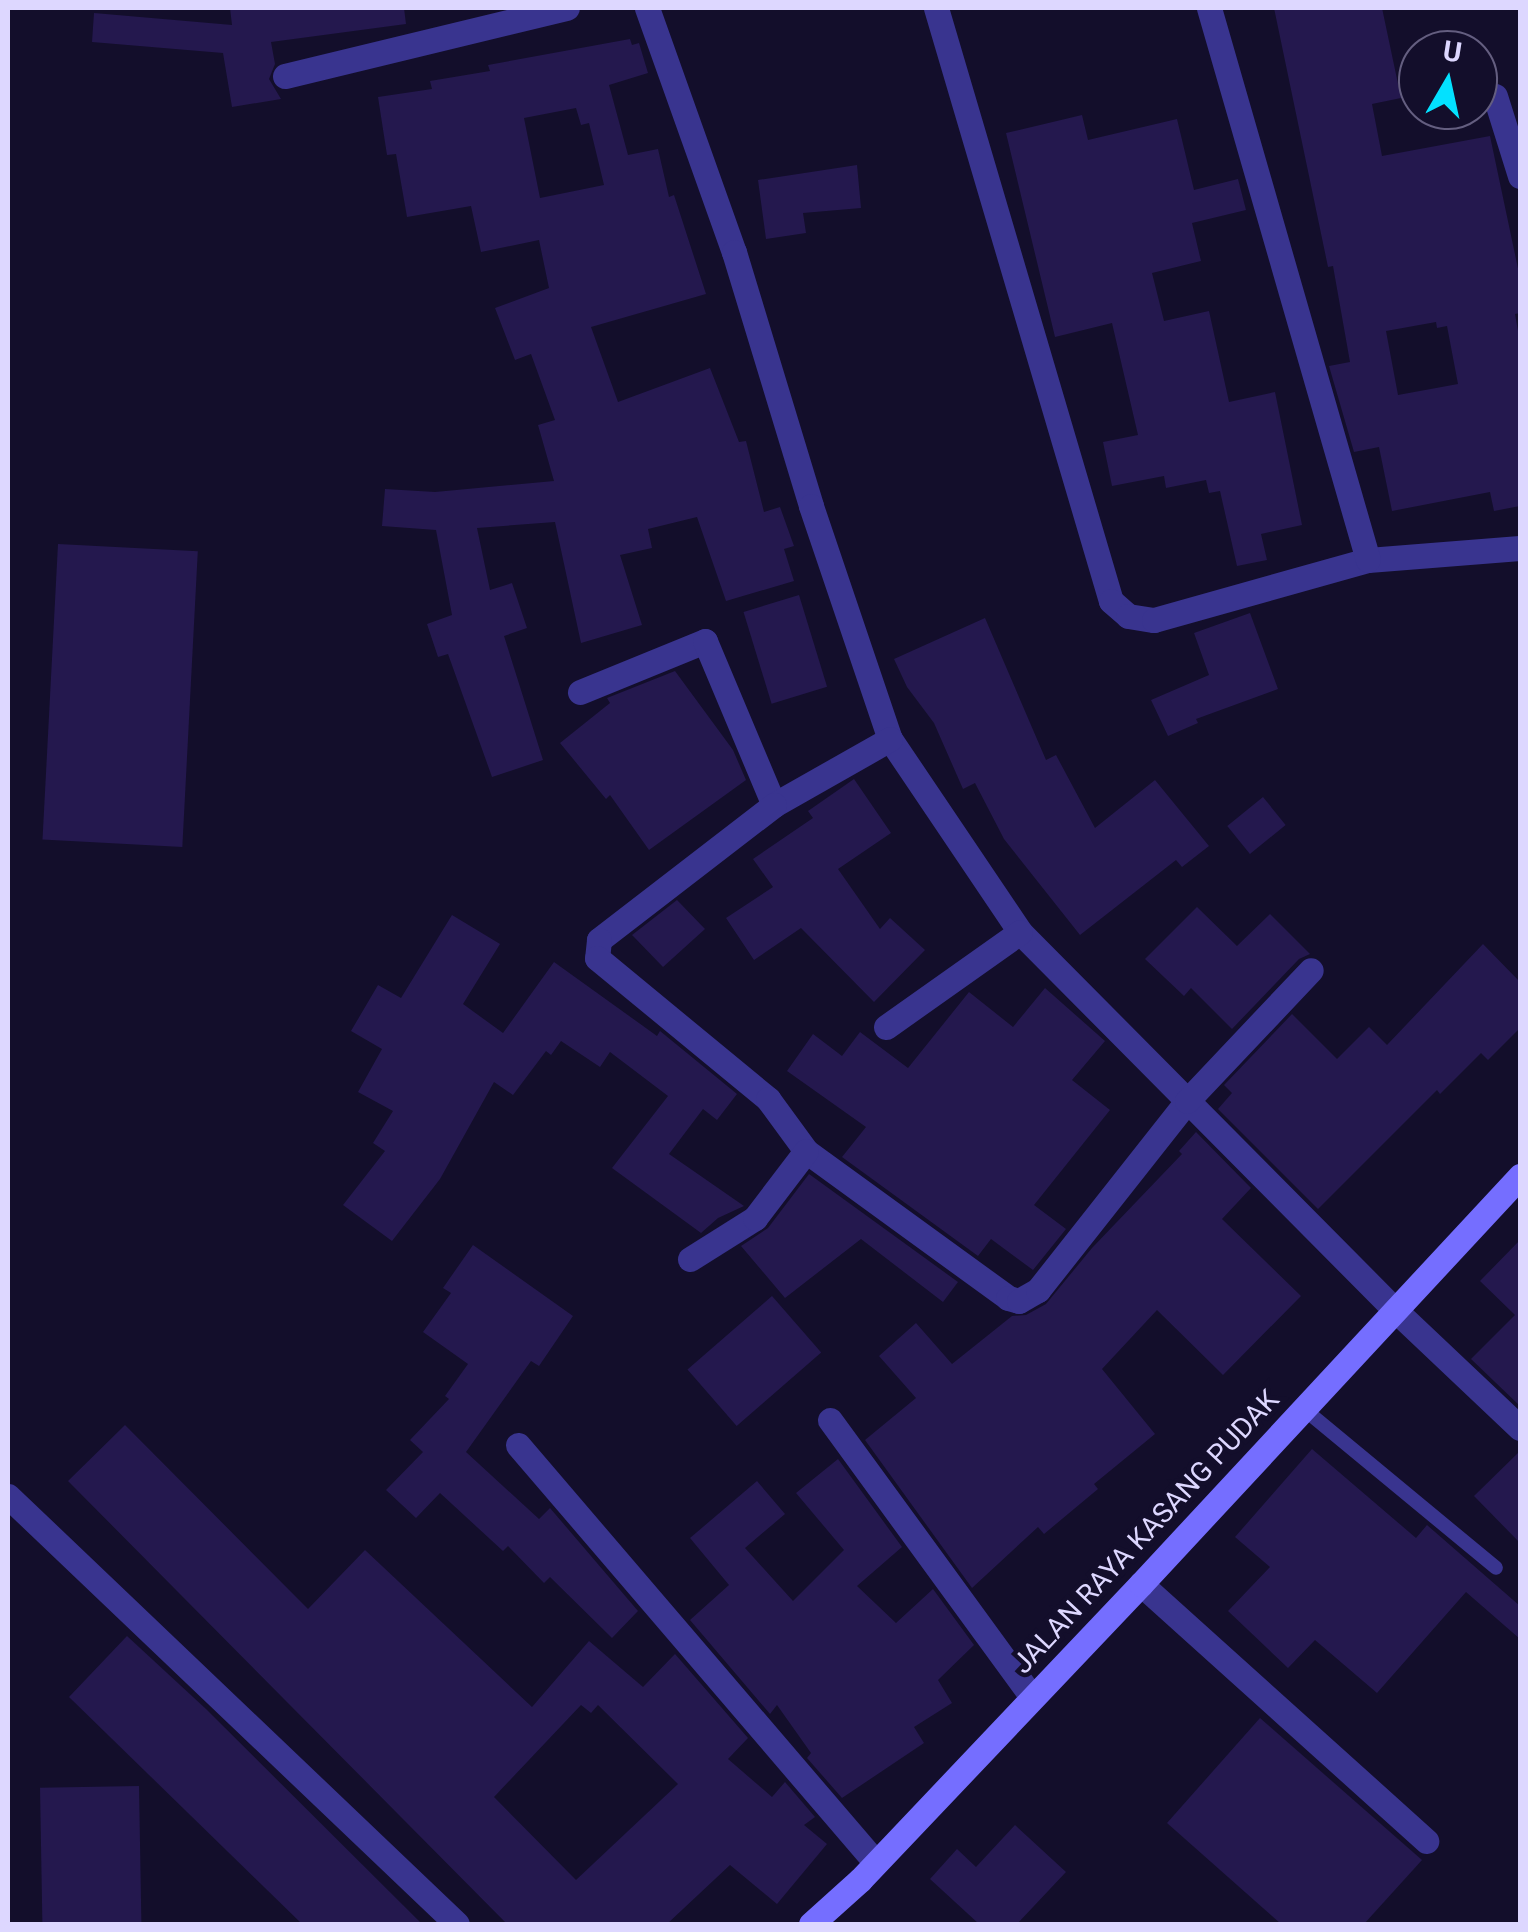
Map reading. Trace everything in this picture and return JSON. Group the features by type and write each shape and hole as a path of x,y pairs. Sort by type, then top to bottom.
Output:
{"street":[{"path":"285,76 566,8"},
{"path":"646,8 734,252 834,580 890,739 1020,932 1394,1310 1520,1428"},
{"path":"936,8 1111,601 1128,616 1154,620 1368,560 1520,548"},
{"path":"1209,8 1368,560"},
{"path":"1498,106 1520,176"},
{"path":"580,692 705,641 774,805"},
{"path":"890,739 774,805 599,940 597,958 768,1099 806,1151 1008,1298 1019,1300 1038,1290 1187,1102 1311,970"},
{"path":"886,1027 1020,932"},
{"path":"690,1258 755,1218 806,1151"},
{"name":"JALAN RAYA KASANG PUDAK","path":"811,1924 876,1863 1394,1310 1517,1186"},
{"path":"830,1420 1032,1697"},
{"path":"518,1445 876,1863"},
{"path":"8,1496 457,1924"},
{"path":"1141,1584 1426,1841"}],"lane":[{"path":"1304,1409 1496,1568"}],"building":[{"path":"230,8 404,8 406,24 271,42 275,64 269,79 281,99 232,107 223,53 92,42 94,13 232,25"},
{"path":"1274,8 1382,8 1398,99 1372,104 1382,156 1490,136 1520,278 1520,313 1515,314 1520,342 1520,506 1494,511 1490,492 1392,511 1379,447 1354,452 1329,366 1350,362 1333,266 1328,267","holes":["1436,322 1437,328 1447,326 1458,384 1398,395 1386,331"]},
{"path":"630,39 632,45 639,43 648,73 609,85 628,155 658,149 669,197 674,195 706,294 591,327 618,402 710,368 739,442 746,441 764,512 780,507 794,546 784,549 794,581 726,601 697,517 648,529 652,548 620,555 642,625 581,643 555,522 477,528 490,590 512,583 527,628 504,636 543,760 492,777 448,654 438,657 427,624 452,615 436,530 382,526 385,489 435,492 554,481 538,425 555,420 531,354 515,360 495,308 549,288 539,240 481,252 471,206 407,217 396,154 387,155 378,97 432,89 430,81 490,71 488,65","holes":["576,108 581,125 589,123 604,185 540,198 524,118"]},
{"path":"1082,115 1088,140 1177,119 1194,190 1238,179 1246,210 1192,223 1201,261 1152,273 1164,321 1209,311 1229,402 1275,392 1302,525 1261,534 1267,560 1237,566 1220,491 1209,493 1206,480 1166,488 1164,476 1112,486 1103,442 1138,435 1112,323 1055,337 1006,133"},
{"path":"857,165 861,208 803,213 806,233 766,239 758,180"},
{"path":"58,544 198,551 182,847 43,840"},
{"path":"799,595 827,687 772,704 744,612"},
{"path":"1250,613 1278,689 1196,719 1198,723 1168,736 1151,700 1209,675 1194,633"},
{"path":"985,618 1046,760 1056,755 1095,828 1155,780 1209,846 1182,867 1176,860 1080,935 1004,839 975,783 963,789 934,723 907,687 894,659"},
{"path":"675,671 733,750 746,780 649,850 610,795 606,799 560,743 610,703 607,698"},
{"path":"854,779 891,833 838,869 880,929 890,918 925,950 874,1002 801,928 754,960 726,918 773,887 753,859 813,818 808,811"},
{"path":"1263,797 1286,825 1250,854 1227,826"},
{"path":"677,900 705,929 663,967 632,935"},
{"path":"1197,907 1237,946 1270,914 1310,954 1299,959 1232,1029 1191,988 1184,996 1145,959"},
{"path":"452,915 500,944 463,1004 503,1033 554,962 657,1036 660,1031 737,1094 717,1120 703,1109 669,1154 744,1206 718,1218 701,1233 612,1168 668,1096 610,1052 600,1067 561,1041 551,1055 546,1051 513,1095 494,1082 440,1179 392,1241 343,1205 385,1151 373,1143 393,1111 358,1092 382,1049 351,1031 378,985 401,998"},
{"path":"1483,944 1520,982 1520,1028 1488,1060 1481,1053 1440,1094 1437,1090 1318,1209 1218,1109 1232,1093 1224,1085 1292,1014 1337,1059 1369,1027 1387,1045"},
{"path":"1045,988 1105,1041 1072,1080 1110,1110 1034,1205 1066,1229 1033,1270 991,1239 978,1256 842,1157 866,1127 787,1071 813,1034 842,1056 860,1032 908,1068 969,992 1013,1027"},
{"path":"1196,1132 1251,1188 1222,1219 1301,1296 1223,1375 1157,1310 1102,1369 1155,1434 1094,1484 1098,1489 1044,1534 1038,1527 972,1588 865,1440 916,1398 879,1356 916,1323 952,1364 1012,1316 1026,1315 1046,1304 1092,1248 1182,1154 1179,1151"},
{"path":"809,1174 958,1282 943,1302 861,1239 785,1298 741,1246 768,1228"},
{"path":"1520,1240 1520,1406 1471,1359 1515,1315 1480,1281"},
{"path":"473,1245 573,1316 539,1366 531,1361 466,1452 539,1519 550,1508 638,1611 612,1638 550,1577 544,1583 508,1546 503,1551 440,1493 416,1518 386,1490 423,1452 410,1440 449,1399 445,1396 468,1364 423,1332 451,1293 443,1288"},
{"path":"772,1296 821,1353 737,1426 687,1369"},
{"path":"125,1425 308,1609 365,1550 532,1707 589,1641 643,1687 675,1654 748,1738 728,1759 772,1797 785,1782 815,1817 804,1825 827,1844 777,1904 730,1865 667,1924 507,1924 68,1481","holes":["581,1705 591,1713 598,1705 678,1784 576,1880 494,1797"]},
{"path":"1312,1449 1416,1538 1427,1525 1520,1606 1520,1639 1466,1592 1377,1693 1315,1640 1288,1668 1228,1611 1270,1567 1235,1537"},
{"path":"1520,1451 1520,1543 1474,1496"},
{"path":"838,1459 902,1547 857,1586 896,1623 933,1589 974,1645 938,1680 952,1703 914,1727 924,1743 842,1798 807,1758 811,1753 777,1705 770,1714 690,1620 729,1585 690,1538 757,1481 785,1514 745,1548 793,1601 844,1550 796,1493"},
{"path":"127,1636 422,1924 302,1924 69,1697"},
{"path":"1260,1718 1422,1860 1364,1924 1281,1924 1167,1823"},
{"path":"139,1786 141,1924 42,1924 40,1788"},
{"path":"1015,1825 1066,1872 1017,1924 979,1924 930,1879 957,1849 976,1867"}]}
